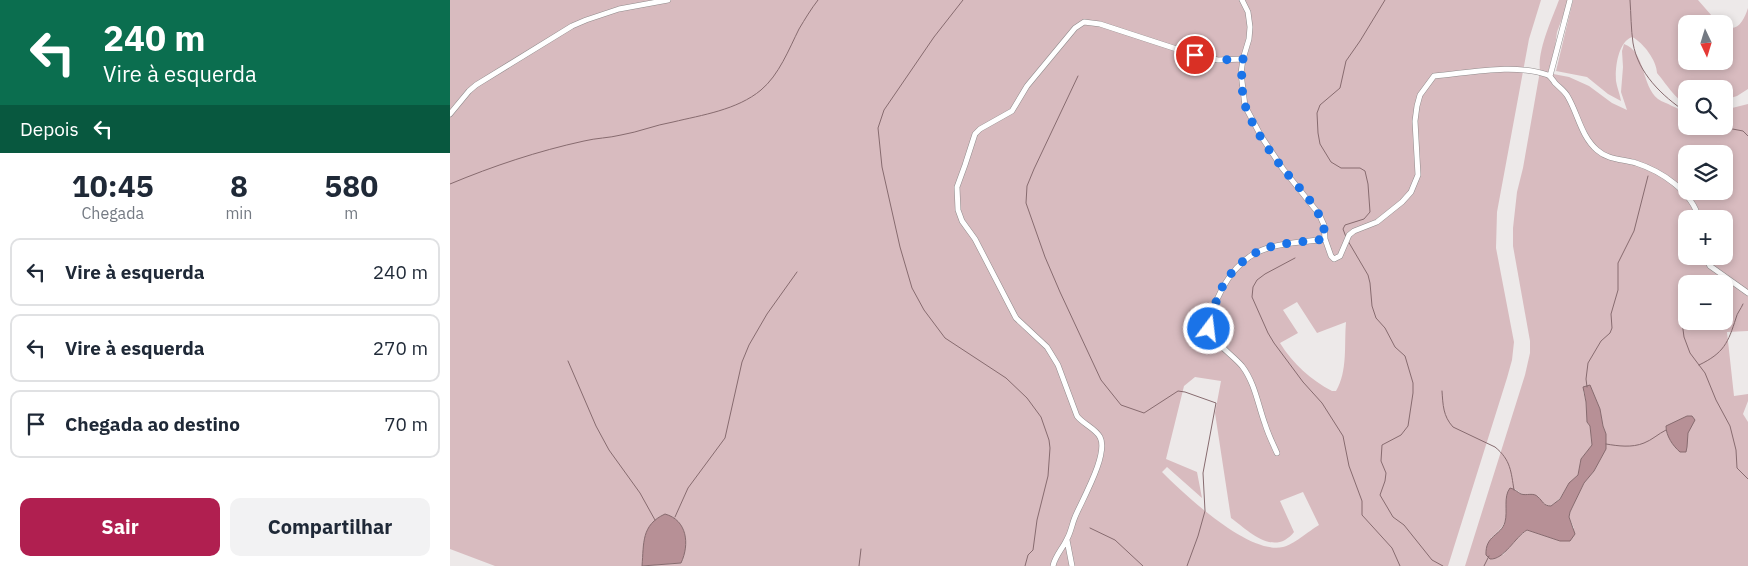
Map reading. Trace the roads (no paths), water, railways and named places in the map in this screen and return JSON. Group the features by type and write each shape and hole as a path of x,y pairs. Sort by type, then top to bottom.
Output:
{"street":[{"path":"450,114 476,85 572,26 595,16 619,9 668,0"},
{"path":"1242,0 1248,12 1250,27 1250,39 1243,59 1242,86 1245,106 1261,136 1283,169 1319,214 1324,225 1325,239 1330,256 1337,259 1343,251 1349,235 1377,222 1411,192 1418,175 1417,106 1420,95 1434,76 1496,70 1524,70 1550,76 1568,96 1586,138 1597,151 1612,158 1636,163 1668,179 1690,199 1696,210"},
{"path":"1550,76 1570,0"},
{"path":"1053,566 1067,540 1075,516 1096,470 1102,442 1096,431 1082,422 1077,416 1058,365 1047,348 1024,326 1010,309 975,240 960,216 957,187 972,140 980,129 1012,111 1027,86 1075,28 1084,22 1100,24 1210,59 1243,59"},
{"path":"1276,453 1247,373 1234,357 1214,338 1208,324 1224,284 1233,271 1250,257 1259,251 1275,246 1325,239"},
{"path":"1709,265 1748,293"},
{"path":"1067,540 1072,566"}],"waterway":[{"path":"450,184 499,165 550,149 696,117 719,111 752,97 773,77 810,10 818,0"},
{"path":"963,0 934,37 884,110 878,128 882,167 900,247 912,288 924,310 945,338 1006,378 1027,398 1041,417 1050,448 1048,476 1037,520 1033,550 1028,555 1025,566"},
{"path":"1346,237 1343,229 1345,225 1364,219 1370,212 1365,171 1360,168 1341,168 1331,162 1320,144 1317,113 1320,105 1340,88 1346,61 1385,0"},
{"path":"1630,0 1633,43 1640,64 1652,83 1678,106"},
{"path":"1078,76 1027,186 1026,203 1045,257 1101,380 1121,405 1144,413 1178,391 1216,403 1203,473 1205,511 1187,566"},
{"path":"1733,129 1743,131 1748,136"},
{"path":"1587,387 1588,363 1601,341 1610,333 1612,328 1611,314 1618,290 1618,263 1634,231 1648,176"},
{"path":"1348,241 1368,275 1372,306 1376,318 1385,328 1395,347 1405,356 1413,383 1408,426 1401,435 1382,445 1381,461 1386,473 1380,495 1393,517 1404,525 1432,560 1443,566"},
{"path":"1295,258 1257,280 1253,287 1252,297 1274,343 1303,382 1322,403 1343,436 1349,466 1362,501 1362,515 1392,548 1400,566"},
{"path":"675,517 688,488 725,438 742,362 749,345 767,314 797,272"},
{"path":"1699,365 1714,356 1724,346 1743,304"},
{"path":"1683,330 1690,353 1705,373 1716,400 1730,426 1736,450 1737,468 1748,479"},
{"path":"568,361 596,426 609,450 640,493 655,520"},
{"path":"1442,391 1447,419 1453,427 1495,447 1500,452 1509,467 1514,490"},
{"path":"1606,444 1635,446 1650,440 1666,430"},
{"path":"1090,528 1115,540 1143,566"},
{"path":"859,566 861,549"},
{"path":"1484,566 1489,556"}]}
